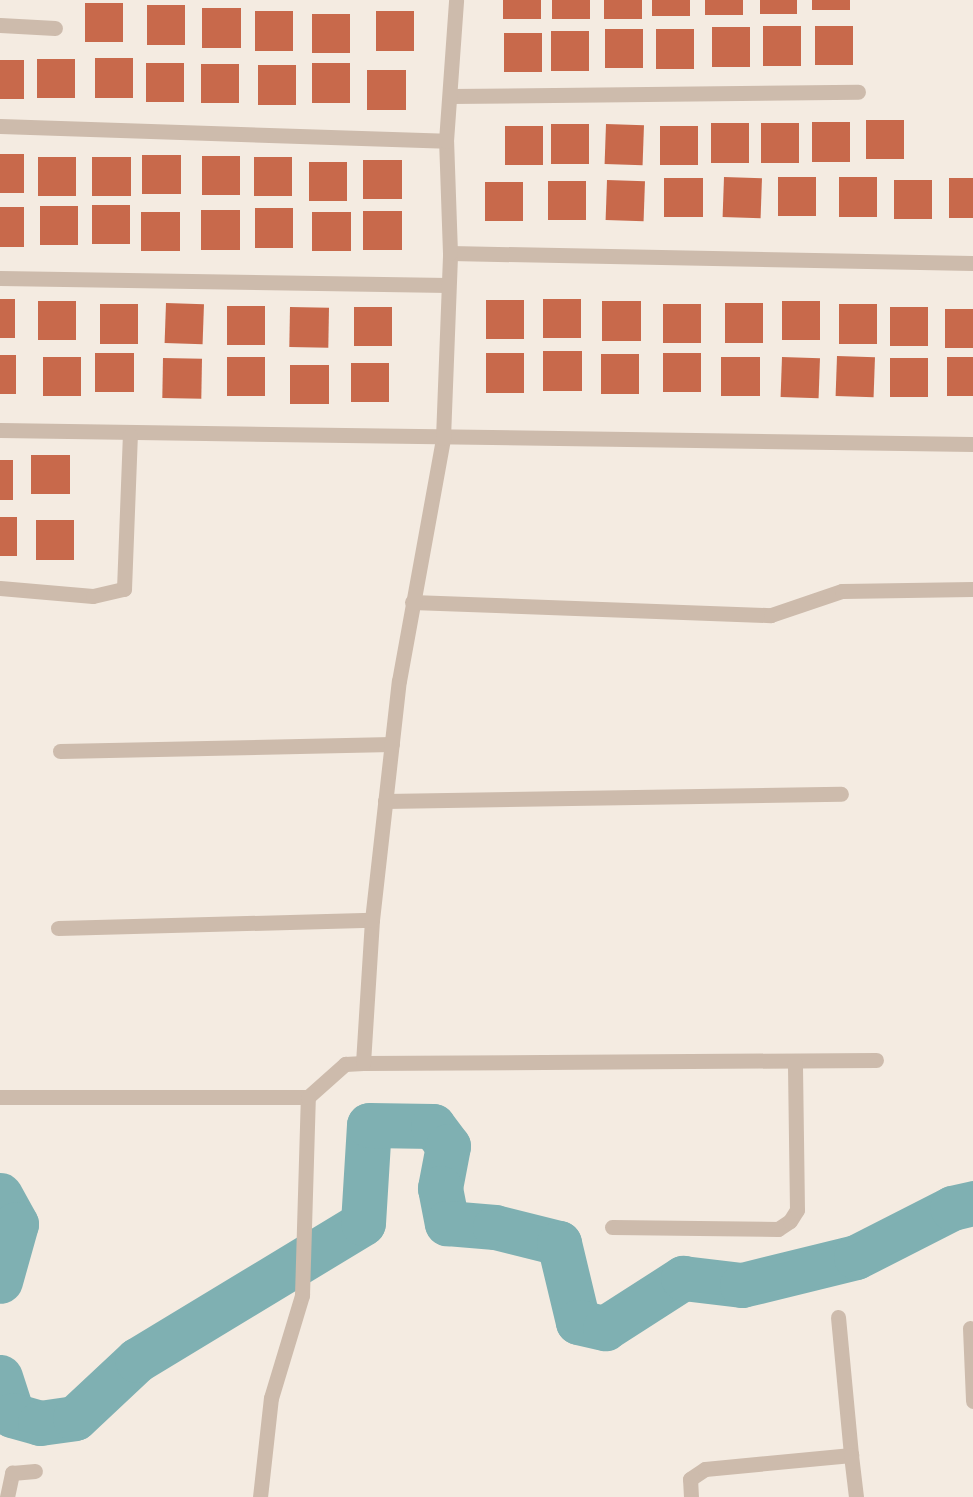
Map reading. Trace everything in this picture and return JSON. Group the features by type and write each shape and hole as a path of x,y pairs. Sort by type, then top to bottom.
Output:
{"street":[{"path":"363,1063 372,920 392,744 412,602 443,438 450,253 446,141 456,0"},
{"path":"0,25 55,28"},
{"path":"450,96 858,92"},
{"path":"0,126 446,141"},
{"path":"450,253 973,263"},
{"path":"0,278 448,285"},
{"path":"0,430 130,435 973,444"},
{"path":"0,588 93,596 124,590 130,435"},
{"path":"412,602 771,615 855,589 973,589"},
{"path":"60,751 392,744"},
{"path":"385,801 841,794"},
{"path":"58,928 372,920"},
{"path":"0,1097 308,1097 345,1064 363,1063 795,1063 876,1060"},
{"path":"612,1227 778,1229 790,1221 797,1210 795,1063"},
{"path":"260,1497 271,1398 302,1295 308,1224 308,1097"},
{"path":"838,1317 856,1497"},
{"path":"970,1329 973,1401"},
{"path":"691,1497 690,1479 705,1469 851,1455"},
{"path":"7,1497 12,1473 35,1471"}],"building":[{"path":"503,0 541,0 541,19 503,19"},
{"path":"552,0 590,0 590,19 552,19"},
{"path":"604,0 642,0 642,19 604,19"},
{"path":"652,0 690,0 690,16 652,16"},
{"path":"705,0 743,0 743,15 705,15"},
{"path":"760,0 797,0 797,14 760,14"},
{"path":"812,0 850,0 850,10 812,10"},
{"path":"85,3 123,3 123,42 85,42"},
{"path":"147,5 185,5 185,45 147,45"},
{"path":"202,8 241,8 241,48 202,48"},
{"path":"255,11 293,11 293,51 255,51"},
{"path":"376,11 414,11 414,51 376,51"},
{"path":"312,14 350,14 350,53 312,53"},
{"path":"763,26 801,26 801,66 763,66"},
{"path":"815,26 853,26 853,65 815,65"},
{"path":"712,27 750,27 750,67 712,67"},
{"path":"605,29 643,29 643,68 605,68"},
{"path":"656,29 694,29 694,69 656,69"},
{"path":"551,31 589,31 589,71 551,71"},
{"path":"504,33 542,33 542,72 504,72"},
{"path":"95,58 133,58 133,98 95,98"},
{"path":"37,59 75,59 75,98 37,98"},
{"path":"0,60 24,60 24,99 0,99"},
{"path":"146,63 184,63 184,102 146,102"},
{"path":"312,63 350,63 350,103 312,103"},
{"path":"201,64 239,64 239,103 201,103"},
{"path":"258,65 296,65 296,105 258,105"},
{"path":"367,70 406,70 406,110 367,110"},
{"path":"866,120 904,120 904,159 866,159"},
{"path":"812,122 850,122 850,162 812,162"},
{"path":"711,123 749,123 749,163 711,163"},
{"path":"761,123 799,123 799,163 761,163"},
{"path":"551,124 589,124 589,164 551,164"},
{"path":"606,124 644,125 643,165 605,164"},
{"path":"505,126 543,126 543,165 505,165"},
{"path":"660,126 698,126 698,165 660,165"},
{"path":"0,154 24,154 24,193 0,193"},
{"path":"142,155 181,155 181,194 142,194"},
{"path":"202,156 240,156 240,195 202,195"},
{"path":"38,157 76,157 76,196 38,196"},
{"path":"92,157 131,157 131,196 92,196"},
{"path":"254,157 292,157 292,196 254,196"},
{"path":"363,160 402,160 402,199 363,199"},
{"path":"309,162 347,162 347,201 309,201"},
{"path":"724,177 762,178 761,218 723,217"},
{"path":"778,177 816,177 816,216 778,216"},
{"path":"839,177 877,177 877,217 839,217"},
{"path":"664,178 703,178 703,217 664,217"},
{"path":"949,178 973,178 973,218 949,218"},
{"path":"607,180 645,181 644,221 606,220"},
{"path":"894,180 932,180 932,219 894,219"},
{"path":"548,181 586,181 586,220 548,220"},
{"path":"485,182 523,182 523,221 485,221"},
{"path":"92,205 130,205 130,244 92,244"},
{"path":"40,206 78,206 78,245 40,245"},
{"path":"0,207 24,207 24,247 0,247"},
{"path":"255,208 293,208 293,248 255,248"},
{"path":"201,210 240,210 240,250 201,250"},
{"path":"363,211 402,211 402,250 363,250"},
{"path":"141,212 180,212 180,251 141,251"},
{"path":"312,212 351,212 351,251 312,251"},
{"path":"0,299 15,299 15,338 0,338"},
{"path":"543,299 581,299 581,338 543,338"},
{"path":"486,300 524,300 524,339 486,339"},
{"path":"38,301 76,301 76,340 38,340"},
{"path":"602,301 641,301 641,341 602,341"},
{"path":"782,301 820,301 820,340 782,340"},
{"path":"166,303 204,304 203,344 165,343"},
{"path":"725,303 763,303 763,343 725,343"},
{"path":"100,304 138,304 138,344 100,344"},
{"path":"663,304 701,304 701,343 663,343"},
{"path":"839,304 877,304 877,344 839,344"},
{"path":"227,306 265,306 265,345 227,345"},
{"path":"290,307 329,308 328,348 289,347"},
{"path":"354,307 392,307 392,346 354,346"},
{"path":"890,307 928,307 928,346 890,346"},
{"path":"945,309 973,309 973,348 945,348"},
{"path":"543,351 582,351 582,391 543,391"},
{"path":"95,353 134,353 134,392 95,392"},
{"path":"486,353 524,353 524,393 486,393"},
{"path":"663,353 701,353 701,392 663,392"},
{"path":"601,354 639,354 639,394 601,394"},
{"path":"0,355 16,355 16,394 0,394"},
{"path":"837,356 875,357 874,397 836,396"},
{"path":"43,357 81,357 81,396 43,396"},
{"path":"227,357 265,357 265,396 227,396"},
{"path":"721,357 760,357 760,396 721,396"},
{"path":"782,357 820,358 819,398 781,397"},
{"path":"947,357 973,357 973,396 947,396"},
{"path":"163,358 202,359 201,399 162,398"},
{"path":"890,358 928,358 928,397 890,397"},
{"path":"351,363 389,363 389,402 351,402"},
{"path":"290,365 329,365 329,404 290,404"},
{"path":"31,455 70,455 70,494 31,494"},
{"path":"0,460 13,460 13,500 0,500"},
{"path":"0,517 17,517 17,556 0,556"},
{"path":"36,520 74,520 74,560 36,560"}],"waterway":[{"path":"0,1377 12,1415 40,1423 75,1418 137,1360 363,1223 369,1125 433,1126 448,1146 440,1188 447,1223 495,1227 559,1243 578,1322 605,1328 683,1278 742,1285 856,1257 952,1208 973,1203"},
{"path":"0,1195 16,1224 0,1281"}]}
